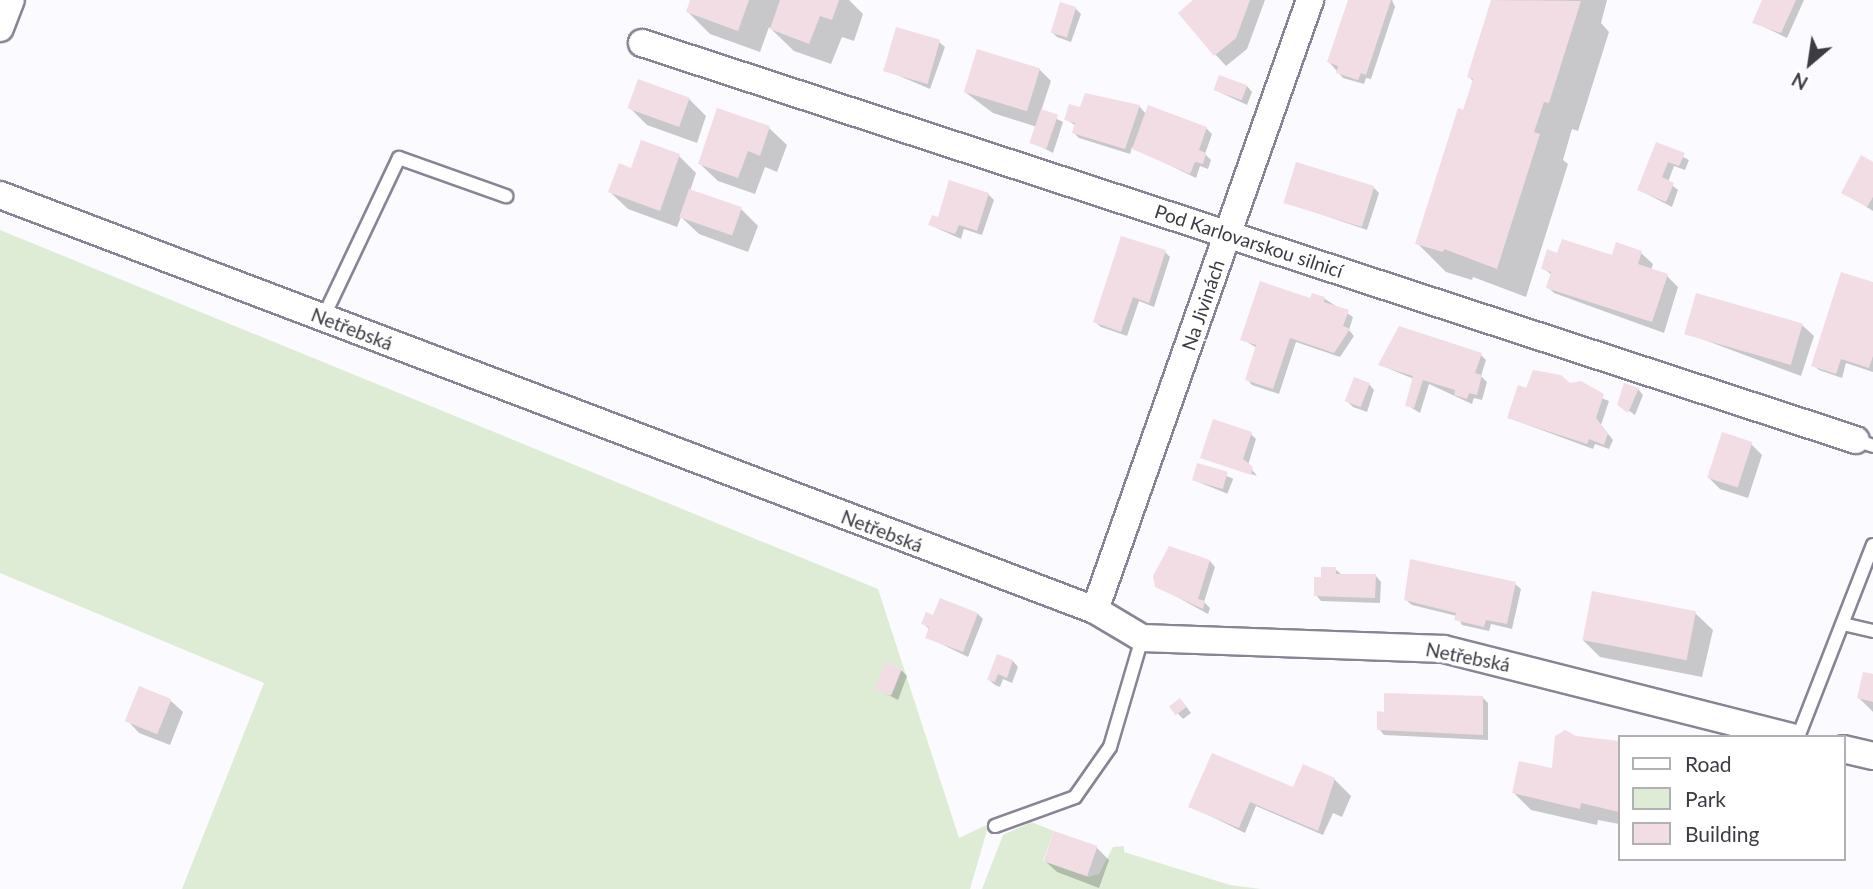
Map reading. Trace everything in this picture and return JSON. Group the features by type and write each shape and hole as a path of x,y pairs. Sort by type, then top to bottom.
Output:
{"street":[{"path":"0,28 11,0"},
{"name":"Na Jivinách","path":"1095,611 1310,0"},
{"name":"Pod Karlovarskou silnicí","path":"642,43 1864,443"},
{"name":"Netřebská","path":"0,195 1095,611 1142,638 1444,649 1787,735"},
{"path":"1845,749 1873,756"}],"lane":[{"path":"323,318 399,158 506,196"},
{"path":"1796,735 1873,545"},
{"path":"1843,624 1873,631"},
{"path":"995,826 1075,797 1110,747 1142,638"}],"green space":[{"path":"0,230 878,589 959,838 1009,814 988,827 970,889 182,889 264,683 0,573","holes":["885,662 902,669 892,695 875,689"]},
{"path":"1031,822 1054,831 1043,861 1088,877 1099,874 1113,847 1124,846 1124,852 1230,885 1261,889 982,889 1003,835"}],"building":[{"path":"690,0 749,0 738,31 686,12"},
{"path":"780,0 839,0 832,20 820,16 809,44 770,29"},
{"path":"1193,0 1250,0 1236,38 1214,56 1178,13"},
{"path":"1348,0 1391,0 1366,75 1361,73 1358,80 1336,73 1338,66 1327,62"},
{"path":"1491,0 1581,1 1549,103 1544,102 1534,132 1540,134 1497,269 1444,249 1443,252 1415,244 1458,108 1463,110 1473,79 1467,77"},
{"path":"1762,0 1796,0 1781,33 1752,23"},
{"path":"1060,2 1076,7 1067,38 1051,33"},
{"path":"896,27 940,40 928,84 883,71"},
{"path":"977,49 1040,68 1027,111 964,92"},
{"path":"1219,75 1247,85 1242,100 1214,90"},
{"path":"638,79 690,98 679,127 627,108"},
{"path":"1085,93 1140,105 1125,149 1072,133 1075,123 1064,120 1069,104 1080,107"},
{"path":"1148,105 1207,127 1199,150 1206,153 1203,164 1195,162 1190,174 1132,149"},
{"path":"717,108 770,126 760,156 748,151 738,178 698,164"},
{"path":"1041,109 1058,115 1046,149 1029,143"},
{"path":"641,140 680,154 660,211 608,192 619,163 631,168"},
{"path":"1656,142 1685,153 1679,166 1668,162 1662,177 1674,183 1666,202 1637,190"},
{"path":"1861,155 1873,162 1873,197 1867,207 1841,193"},
{"path":"1296,162 1374,186 1362,227 1283,203"},
{"path":"949,180 989,193 977,231 959,225 955,234 928,225 932,215 938,217"},
{"path":"689,189 742,207 732,236 679,217"},
{"path":"1121,236 1166,250 1149,303 1133,297 1121,332 1093,322"},
{"path":"1562,239 1612,255 1616,242 1642,251 1638,264 1668,274 1652,322 1546,288 1551,272 1541,269 1547,249 1557,253"},
{"path":"1841,272 1873,282 1873,356 1869,368 1841,359 1836,374 1811,366"},
{"path":"1260,281 1310,298 1312,293 1325,297 1324,302 1349,310 1343,326 1350,329 1334,353 1290,338 1273,389 1245,380 1256,345 1240,340"},
{"path":"1696,293 1803,324 1791,365 1684,334"},
{"path":"1399,326 1482,353 1475,373 1482,375 1477,395 1469,393 1467,399 1454,395 1455,390 1423,380 1414,408 1405,406 1413,376 1378,365"},
{"path":"1533,370 1561,375 1570,383 1581,381 1604,394 1596,418 1608,433 1604,445 1589,439 1587,444 1507,418 1518,385 1526,388"},
{"path":"1354,377 1370,383 1361,407 1345,401"},
{"path":"1624,383 1639,388 1628,413 1617,405"},
{"path":"1213,419 1252,432 1243,459 1253,467 1251,475 1200,458"},
{"path":"1722,432 1752,442 1738,488 1707,478"},
{"path":"1197,463 1228,472 1223,489 1192,480"},
{"path":"1169,546 1210,560 1198,599 1205,601 1203,609 1155,587 1153,576"},
{"path":"1410,559 1516,582 1507,624 1486,620 1484,627 1454,620 1456,613 1404,600"},
{"path":"1321,567 1336,567 1336,574 1376,574 1375,598 1314,596 1314,577 1321,577"},
{"path":"1592,591 1696,611 1687,660 1582,640"},
{"path":"940,598 978,613 963,652 925,638 929,627 921,624 926,612 933,615"},
{"path":"997,654 1013,660 1007,678 998,674 995,682 987,680"},
{"path":"885,662 902,669 891,696 874,689"},
{"path":"1863,672 1873,674 1873,702 1857,698"},
{"path":"139,686 171,699 157,734 125,721"},
{"path":"1384,693 1483,696 1483,735 1377,730 1377,711 1384,712"},
{"path":"1180,698 1187,707 1176,715 1169,707"},
{"path":"1565,730 1576,736 1618,741 1618,812 1581,803 1580,809 1512,793 1519,761 1552,768 1555,736"},
{"path":"1212,753 1293,787 1303,764 1335,778 1318,831 1250,802 1239,828 1188,807"},
{"path":"1054,831 1097,846 1087,876 1044,861"}]}
